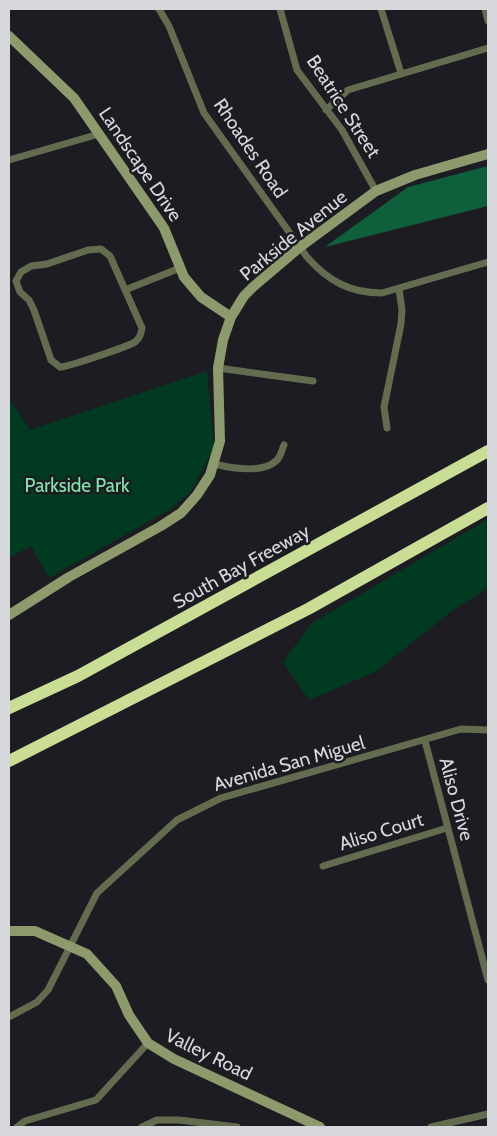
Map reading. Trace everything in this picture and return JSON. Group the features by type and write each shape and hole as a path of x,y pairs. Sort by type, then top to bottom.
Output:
{"highway":[{"name":"South Bay Freeway","path":"9,708 78,676 488,451"},
{"path":"9,761 308,609 488,508"}],"street":[{"name":"Rhoades Road","path":"159,9 169,26 204,113 300,247 322,273 347,288 373,293 399,290 488,262"},
{"name":"Beatrice Street","path":"280,9 297,70 342,130 376,191"},
{"path":"381,9 401,73"},
{"path":"485,9 488,21"},
{"name":"Landscape Drive","path":"10,39 74,98 164,228 184,277 201,297 231,317"},
{"path":"326,110 332,102 348,90 488,48"},
{"path":"9,160 99,134"},
{"name":"Parkside Avenue","path":"9,615 69,577 181,513 204,486 214,464 221,429 217,396 218,368 223,340 231,317 249,292 300,247 376,191 415,175 488,154"},
{"path":"101,249 110,256 125,290 142,328 141,335 137,341 68,367 60,367 51,360 34,310 29,300 20,292 16,281 21,272 30,266 47,264 88,250 101,249"},
{"path":"125,290 180,268"},
{"path":"387,428 384,408 401,324 402,310 399,290"},
{"path":"218,368 313,381"},
{"path":"214,464 245,469 270,464 277,460 284,445"},
{"name":"Avenida San Miguel","path":"9,1017 37,1002 48,990 97,894 177,820 221,798 425,741 461,729 488,730"},
{"name":"Aliso Drive","path":"425,741 488,975"},
{"name":"Aliso Court","path":"323,866 447,828"},
{"name":"Valley Road","path":"9,931 35,931 86,954 116,986 129,1015 148,1043 174,1059 320,1127"},
{"path":"17,1127 25,1121 96,1100 148,1043"},
{"path":"431,1127 488,1114"},
{"path":"142,1127 157,1120 237,1127"}],"green space":[{"path":"488,166 488,206 325,247 408,187"},
{"name":"Parkside Park","path":"207,371 214,448 191,492 169,510 49,578 31,546 9,558 9,398 30,430"},
{"path":"488,519 488,588 456,608 375,672 309,700 283,662 312,623"}]}
